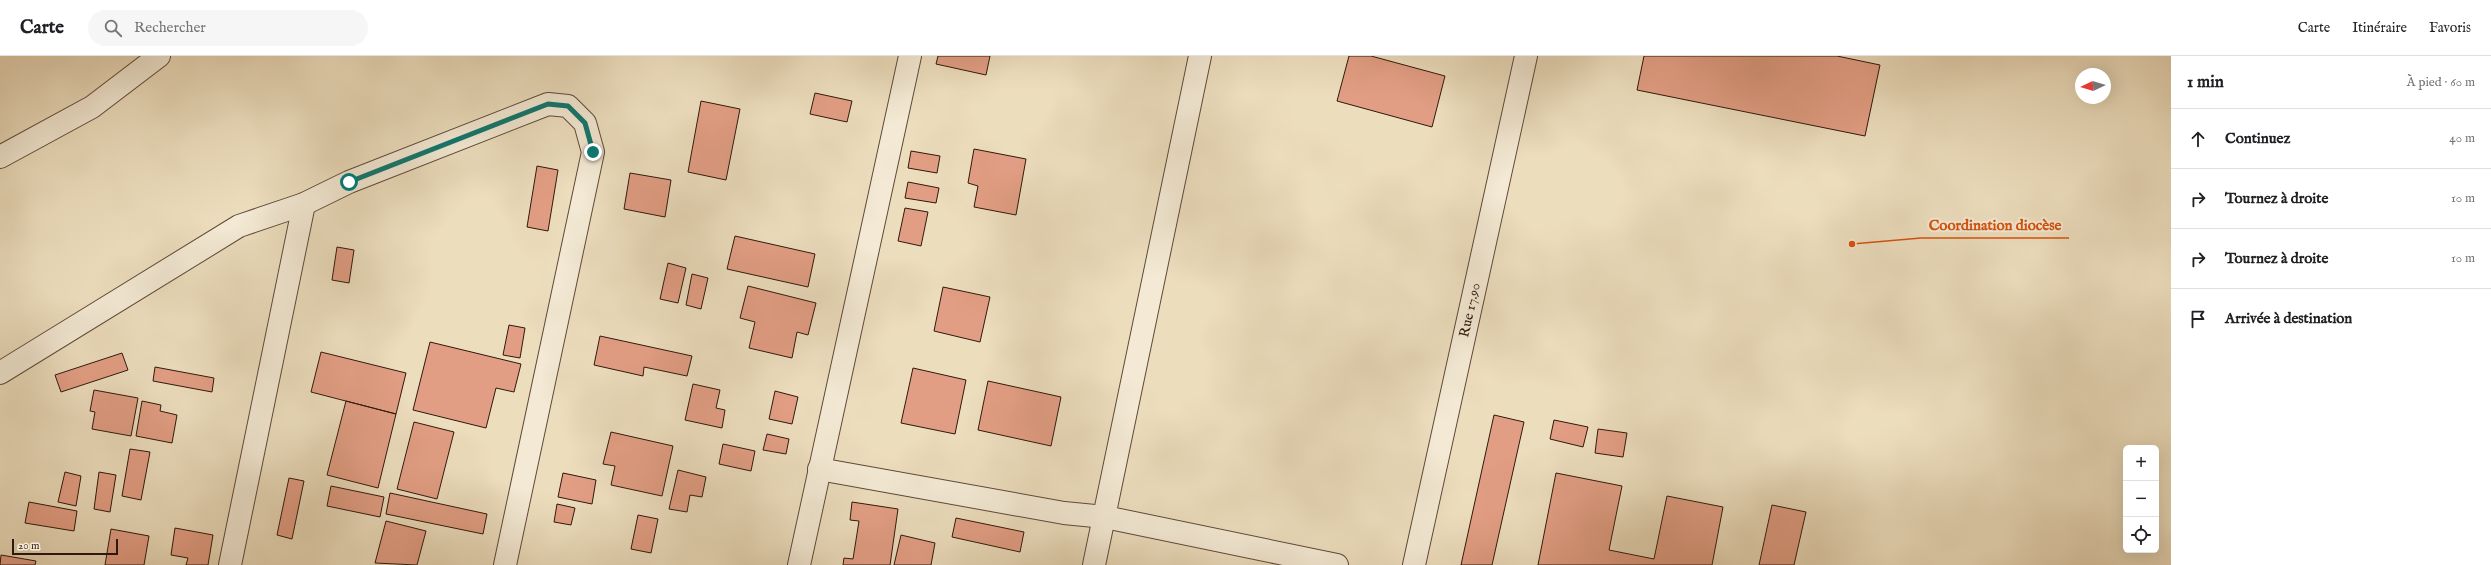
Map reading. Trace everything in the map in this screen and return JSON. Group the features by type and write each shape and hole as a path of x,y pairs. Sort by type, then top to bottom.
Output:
{"street":[{"path":"0,157 92,107 159,56"},
{"path":"799,565 910,56"},
{"path":"1094,565 1200,56"},
{"name":"Rue 17.90","path":"1414,565 1526,56"},
{"path":"0,373 239,226 304,204 349,182 548,104 568,106 585,123 593,152 505,565"},
{"path":"230,565 304,204"},
{"path":"819,469 1064,513 1105,517 1337,565"}],"building":[{"path":"938,56 990,56 986,75 936,64"},
{"path":"1349,56 1371,56 1445,76 1432,127 1337,101"},
{"path":"1644,56 1837,56 1880,65 1865,136 1637,90"},
{"path":"815,93 852,101 847,122 810,114"},
{"path":"701,101 740,109 726,180 688,172"},
{"path":"974,149 1026,159 1016,215 974,207 978,186 968,183"},
{"path":"911,151 940,156 937,173 908,168"},
{"path":"537,166 558,170 548,231 527,227"},
{"path":"630,173 671,180 665,217 624,209"},
{"path":"908,182 939,188 936,203 905,198"},
{"path":"905,208 928,212 921,246 898,241"},
{"path":"735,236 815,254 808,287 727,269"},
{"path":"337,247 354,250 349,283 332,280"},
{"path":"668,263 686,268 678,303 660,299"},
{"path":"692,274 708,278 701,309 686,305"},
{"path":"748,286 816,303 808,335 797,332 792,358 749,348 755,322 740,318"},
{"path":"943,287 990,297 980,342 934,331"},
{"path":"509,325 525,328 520,358 503,355"},
{"path":"600,336 692,356 687,376 644,367 643,376 594,365"},
{"path":"430,342 521,364 514,392 496,388 486,428 413,410"},
{"path":"321,352 406,373 396,414 311,392"},
{"path":"122,353 128,370 61,392 55,375"},
{"path":"155,367 214,378 212,392 153,381"},
{"path":"913,368 966,380 955,434 901,423"},
{"path":"988,381 1061,397 1051,446 978,430"},
{"path":"693,384 720,390 716,408 725,410 722,428 685,420"},
{"path":"94,390 138,398 131,436 92,429 95,412 90,411"},
{"path":"775,391 798,397 792,424 769,419"},
{"path":"142,401 161,405 160,411 177,415 172,443 136,436"},
{"path":"346,401 396,414 378,488 327,475"},
{"path":"1494,415 1524,422 1492,565 1461,565"},
{"path":"1554,420 1588,427 1583,447 1550,439"},
{"path":"414,422 454,432 437,499 397,489"},
{"path":"1598,429 1627,433 1623,457 1595,453"},
{"path":"611,432 673,446 662,496 611,485 615,466 603,464"},
{"path":"767,434 789,439 786,454 763,450"},
{"path":"723,444 755,451 751,471 719,464"},
{"path":"130,449 150,452 141,500 122,496"},
{"path":"678,470 706,477 702,497 690,495 687,512 669,509"},
{"path":"65,472 81,476 76,506 58,502"},
{"path":"99,472 116,475 110,512 94,509"},
{"path":"563,473 596,480 592,504 558,497"},
{"path":"1556,473 1622,486 1609,550 1654,559 1667,496 1723,507 1712,565 1538,565"},
{"path":"289,478 304,481 292,539 277,535"},
{"path":"331,486 384,497 380,517 327,506"},
{"path":"390,493 487,514 483,534 386,514"},
{"path":"29,502 77,511 74,531 25,523"},
{"path":"852,502 898,509 890,565 843,565 844,558 853,559 859,521 850,520"},
{"path":"557,504 575,508 571,525 554,522"},
{"path":"1772,505 1806,512 1794,565 1759,565"},
{"path":"638,515 658,519 651,553 631,549"},
{"path":"956,518 1024,532 1020,552 952,537"},
{"path":"386,521 426,531 417,565 375,563"},
{"path":"175,528 213,535 208,565 186,565 188,558 171,555"},
{"path":"111,529 149,536 144,565 105,565"},
{"path":"901,535 935,543 931,565 894,565"},
{"path":"1,555 36,561 35,565 0,565"}],"place":[{"name":"Coordination diocèse","path":"1852,244"}],"route":[{"path":"349,182 548,104 568,106 585,123 593,152"}]}
